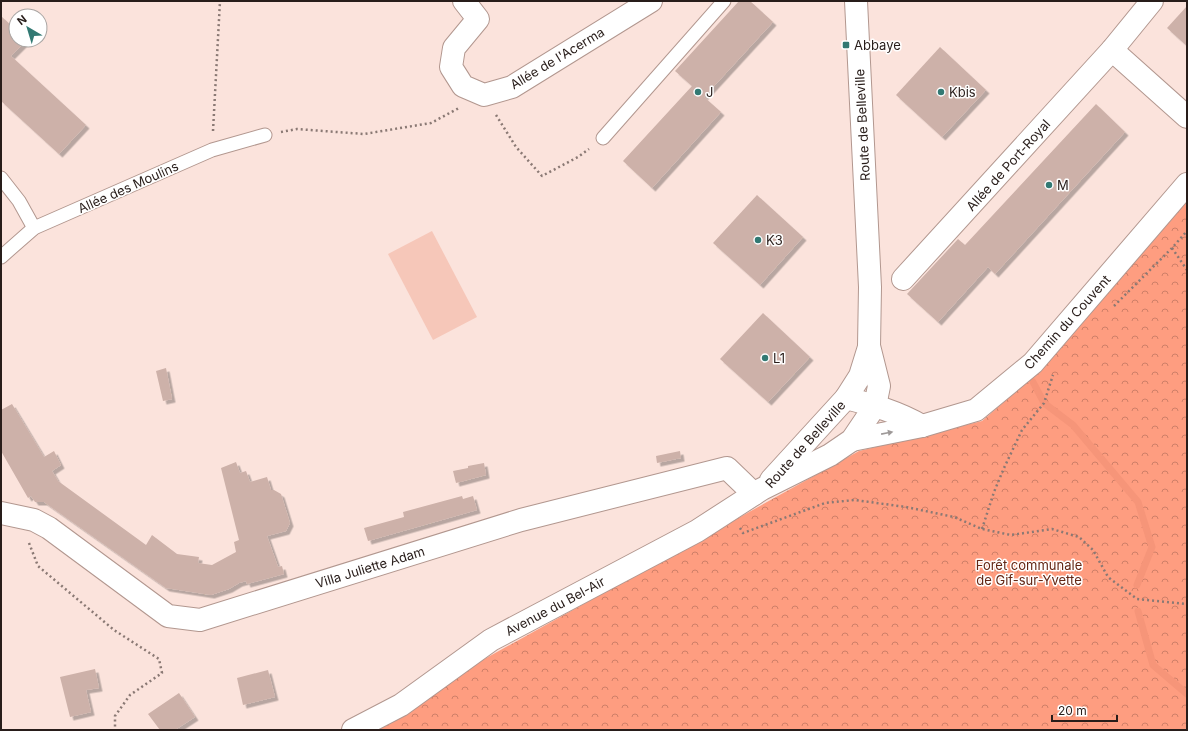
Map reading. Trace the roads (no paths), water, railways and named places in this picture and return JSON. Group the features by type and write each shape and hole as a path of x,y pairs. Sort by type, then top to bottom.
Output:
{"street":[{"name":"Allée de l'Acerma","path":"464,1 478,19 454,48 451,67 463,86 484,95 512,87 651,1"},
{"name":"Route de Belleville","path":"758,492 830,455 852,440 877,396 869,346 870,288 856,1"},
{"name":"Allée de Port-Royal","path":"903,279 1112,50 1152,1"},
{"path":"1112,50 1187,117"},
{"name":"Chemin du Couvent","path":"852,440 914,422 976,410 1033,363 1187,184"},
{"name":"Route de Belleville","path":"758,492 846,398 860,376 869,346"},
{"path":"846,398 877,396 914,422"},
{"path":"807,440 813,450 830,455"},
{"name":"Villa Juliette Adam","path":"10,514 34,520 49,528 168,616 200,620 521,520 727,468 758,492"},
{"name":"Avenue du Bel-Air","path":"353,730 402,705 492,640 697,531 758,492"}],"lane":[{"path":"604,138 724,1"},
{"name":"Allée des Moulins","path":"1,257 34,228 212,150 265,135"},
{"path":"1,178 19,202 34,228"}],"waterway":[{"path":"1033,382 1044,403 1073,425 1138,502 1152,547 1137,585"},
{"path":"1138,611 1153,665 1187,694"}],"place":[{"name":"Abbaye","path":"846,45"},
{"name":"J","path":"698,92"},
{"name":"Kbis","path":"941,92"},
{"name":"M","path":"1049,185"},
{"name":"K3","path":"758,240"},
{"name":"L1","path":"765,358"}],"park label":[{"name":"Forêt communale de Gif-sur-Yvette","path":"1029,572"}]}
